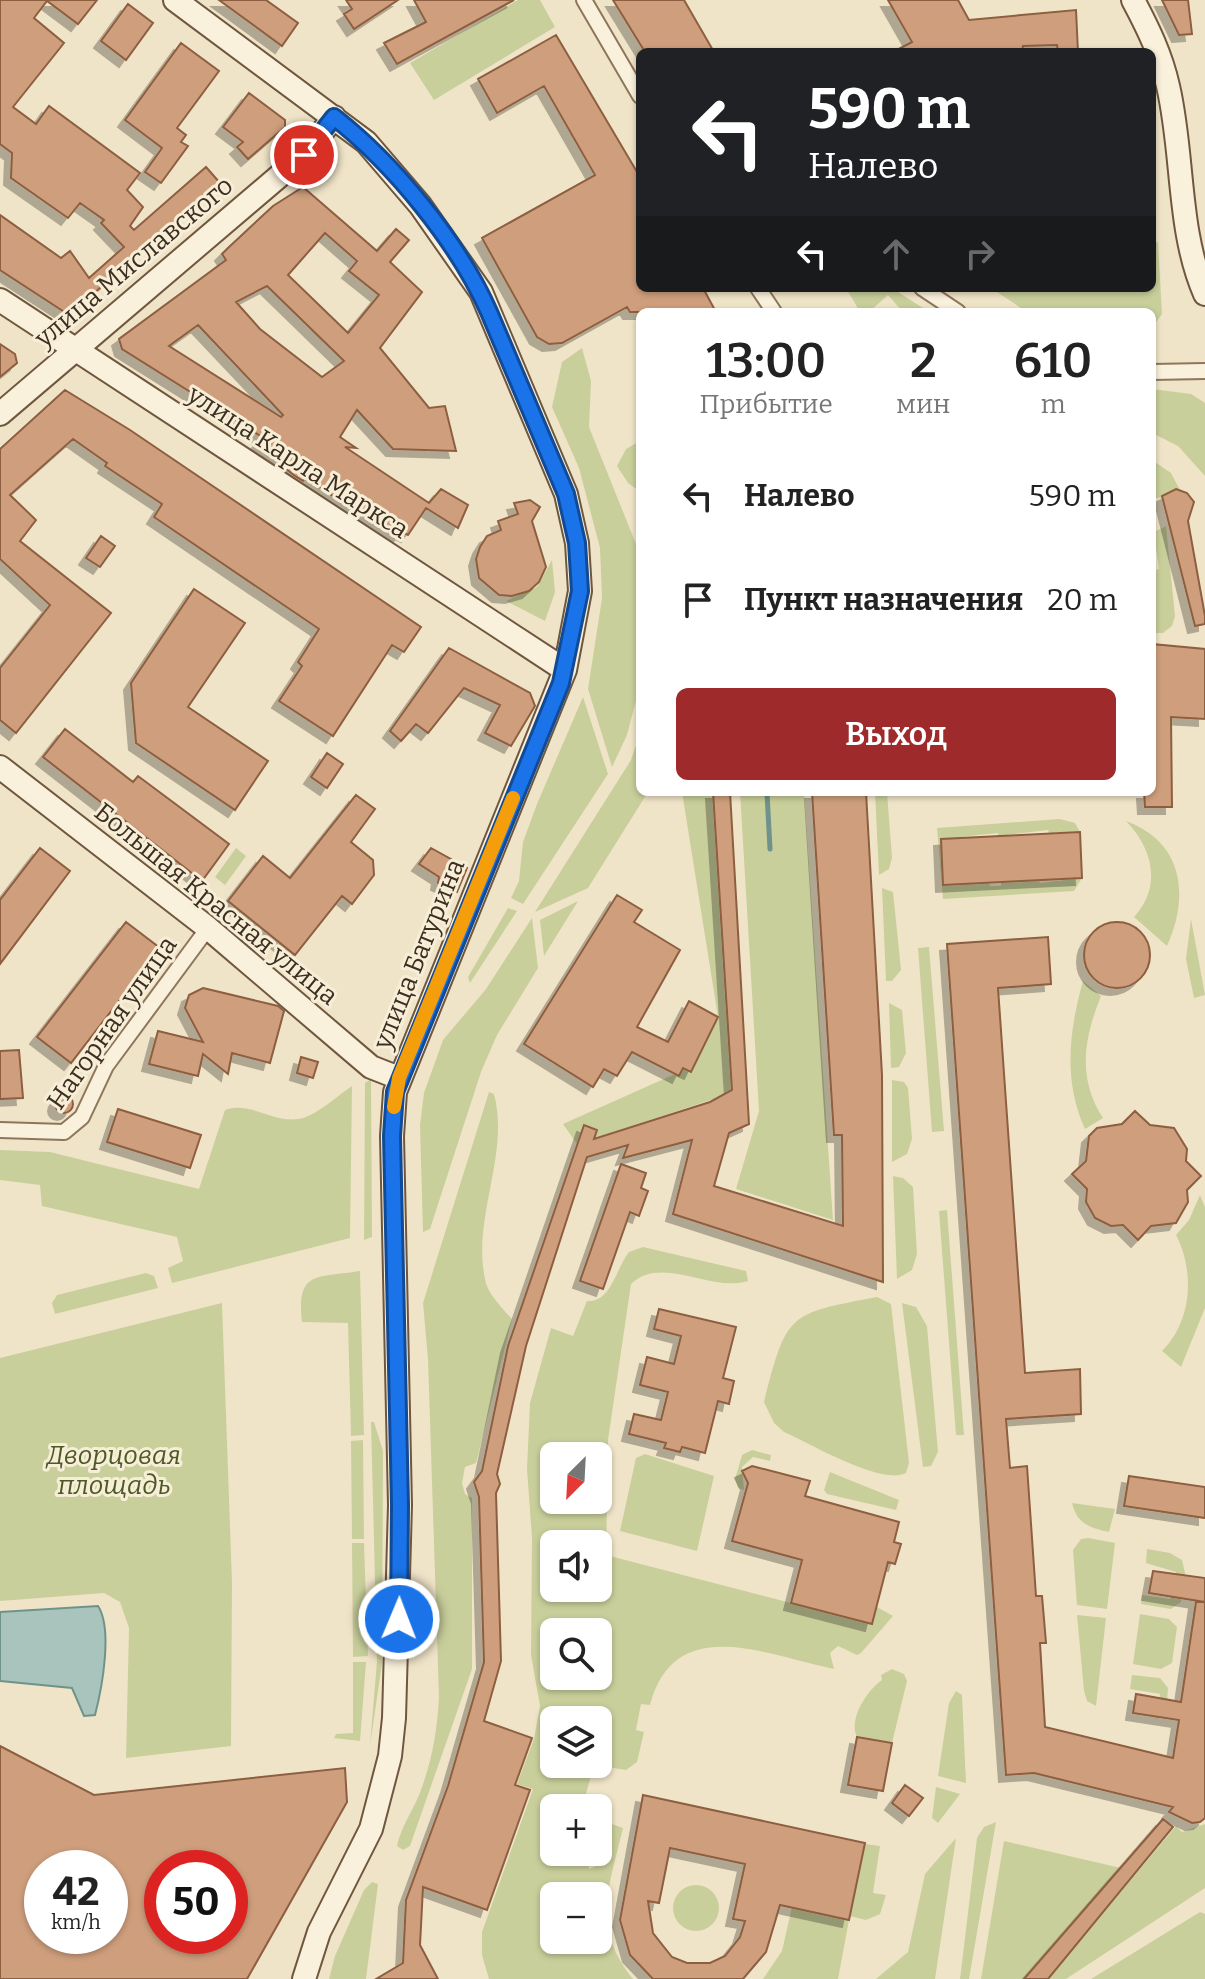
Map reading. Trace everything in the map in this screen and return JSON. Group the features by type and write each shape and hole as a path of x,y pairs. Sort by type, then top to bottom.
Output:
{"main road":[{"name":"улица Батурина","path":"175,0 366,142 446,241 481,292 523,388 566,494 577,543 580,591 563,676 399,1078 392,1136 400,1505 394,1718 390,1756 371,1829 319,1932 304,1979"},
{"path":"1133,0 1154,39 1169,87 1194,262 1205,294"},
{"name":"улица Миславского","path":"0,414 304,155 334,117"},
{"name":"улица Карла Маркса","path":"0,300 70,353 563,676"},
{"name":"улица Карла Маркса","path":"0,314 70,353"},
{"name":"Большая Красная улица","path":"0,767 208,928 371,1067 399,1078"}],"street":[{"path":"584,0 636,89"},
{"path":"928,292 952,308"},
{"path":"1156,372 1205,371"},
{"name":"Нагорная улица","path":"0,1130 64,1132 82,1117 106,1066 208,928"}],"green space":[{"path":"518,0 540,0 555,27 434,100 410,63"},
{"path":"1156,242 1162,314 1156,322 1156,308 1021,308 997,292 1156,292"},
{"path":"848,292 898,292 923,308 899,308 888,295 873,308 858,308"},
{"path":"582,348 591,381 589,427 636,544 636,700 627,735 612,767 588,689 602,598 600,548 579,468 552,407 562,362"},
{"path":"1156,390 1191,394 1205,403 1205,476 1178,446 1156,435"},
{"path":"636,443 636,489 628,483 617,466 626,449"},
{"path":"1156,463 1171,473 1180,490 1170,491 1162,498 1156,498"},
{"path":"1166,526 1175,616 1172,626 1163,633 1156,633 1156,570 1159,569 1156,531"},
{"path":"552,560 555,592 545,621 506,601 537,587"},
{"path":"583,697 608,774 523,904 511,898 519,881 523,842"},
{"path":"636,745 636,796 646,796 588,888 535,912 631,760"},
{"path":"683,796 713,796 732,1093 577,1144 563,1124 675,1074 679,1076 683,1068 691,1071 718,1017"},
{"path":"740,796 804,796 833,1220 736,1189 759,1111"},
{"path":"875,796 887,796 892,858 889,869 879,875"},
{"path":"1060,819 1075,823 1080,832 1049,833 1048,830 941,839 943,885 989,883 990,886 1001,886 1001,882 1039,880 1040,883 1082,878 1074,891 943,899 937,828"},
{"path":"1126,821 1160,842 1176,872 1178,908 1167,946 1134,917 1148,893 1151,868 1143,843"},
{"path":"236,848 246,856 225,885 215,877"},
{"path":"882,888 893,892 901,970 892,981 886,981"},
{"path":"578,901 544,956 540,920"},
{"path":"508,908 517,911 470,983 468,977"},
{"path":"532,918 538,968 497,1035 481,1072 430,1229 423,1232 420,1125 424,1093 443,1040 486,989"},
{"path":"1191,919 1205,995 1194,998 1186,959"},
{"path":"929,947 944,1131 932,1132 918,948"},
{"path":"1083,981 1101,996 1090,1027 1086,1073 1089,1088 1103,1118 1085,1129 1073,1093 1070,1056 1074,1018"},
{"path":"889,1003 902,1010 906,1053 899,1067 891,1068"},
{"path":"371,1079 372,1237 364,1240 365,1083"},
{"path":"892,1080 904,1082 908,1088 912,1139 907,1154 892,1162"},
{"path":"352,1086 350,1238 172,1283 168,1268 183,1261 177,1237 42,1206 40,1185 0,1180 0,1150 50,1152 199,1189 225,1110 244,1108 279,1118 298,1119 319,1110"},
{"path":"489,1092 494,1094 498,1140 486,1209 482,1256 489,1290 512,1319 476,1463 465,1467 462,1483 465,1494 472,1498 472,1669 410,1846 403,1850 397,1846 427,1771 439,1697 428,1359 423,1303"},
{"path":"893,1176 903,1178 913,1187 917,1254 912,1270 897,1279"},
{"path":"1200,1195 1205,1207 1205,1308 1181,1367 1162,1351 1180,1326 1187,1296 1186,1264 1176,1235 1189,1220"},
{"path":"947,1210 964,1435 956,1435 939,1211"},
{"path":"643,1247 746,1271 748,1281 719,1282 657,1273 643,1276 631,1284 608,1442 540,1442 540,1514 607,1514 606,1530 540,1530 540,1602 612,1602 612,1557 872,1624 877,1607 893,1616 861,1653 857,1655 838,1646 830,1653 834,1669 726,1647 701,1649 680,1658 662,1676 650,1705 641,1704 636,1730 644,1732 637,1762 626,1770 612,1768 612,1706 540,1706 531,1655 532,1538 527,1469 530,1403 551,1328 573,1336 587,1301 602,1296 629,1252"},
{"path":"360,1271 364,1435 351,1436 348,1323 302,1322 301,1305 302,1293 313,1280"},
{"path":"146,1273 154,1276 158,1288 55,1314 52,1303 57,1295"},
{"path":"877,1297 891,1304 909,1463 906,1473 895,1475 863,1469 784,1432 774,1423 764,1402 779,1350 796,1322 825,1308"},
{"name":"Дворцовая площадь","path":"222,1303 232,1582 231,1746 126,1758 129,1628 120,1602 104,1593 0,1601 0,1358"},
{"path":"902,1303 916,1307 927,1326 938,1452 931,1466 923,1467"},
{"path":"371,1422 374,1422 383,1451 382,1663 370,1746 377,1661"},
{"path":"363,1440 364,1539 352,1539 351,1441"},
{"path":"752,1450 771,1455 770,1461 753,1457 742,1467 744,1490 738,1488 735,1479 742,1455"},
{"path":"645,1454 714,1476 697,1551 620,1531 636,1458"},
{"path":"830,1472 899,1500 896,1510 827,1494 824,1490"},
{"path":"1072,1503 1115,1509 1109,1532 1085,1524 1077,1516"},
{"path":"1081,1539 1115,1543 1107,1609 1077,1605 1073,1550"},
{"path":"352,1543 364,1543 368,1656 353,1657"},
{"path":"1147,1549 1170,1553 1182,1560 1185,1573 1181,1602 1171,1609 1141,1604 1142,1595 1170,1599 1176,1572 1146,1563"},
{"path":"1140,1614 1169,1619 1177,1627 1172,1663 1161,1669 1133,1664"},
{"path":"1077,1615 1106,1618 1096,1706 1087,1701 1084,1691"},
{"path":"353,1662 366,1662 360,1741 334,1738 336,1734 353,1733"},
{"path":"892,1669 904,1674 907,1681 892,1743 857,1737 855,1722 860,1706 882,1680 881,1675"},
{"path":"1132,1675 1160,1678 1168,1688 1165,1710 1156,1719 1160,1694 1130,1689"},
{"path":"956,1691 962,1695 966,1783 938,1776 949,1703"},
{"path":"540,1706 540,1778 590,1778 586,1794 540,1794 540,1866 588,1866 589,1869 612,1866 612,1824 623,1828 610,1882 540,1882 540,1954 612,1954 612,1942 633,1979 489,1979 482,1955 482,1932 533,1789 517,1784 534,1739"},
{"path":"936,1787 960,1794 938,1823 932,1818"},
{"path":"996,1822 969,1979 960,1979 977,1838 984,1827"},
{"path":"1205,1824 1205,1888 1066,1979 1048,1979 1176,1826 1182,1832"},
{"path":"956,1838 935,1979 876,1979 908,1952 925,1874"},
{"path":"1004,1841 1121,1868 1024,1979 981,1979"},
{"path":"865,1844 880,1846 873,1893 886,1895 880,1914 866,1920 850,1916"},
{"path":"372,1882 378,1884 366,1979 329,1979 335,1956 364,1890"},
{"path":"696,1885 713,1891 719,1908 713,1925 696,1931 679,1925 673,1908 679,1891"},
{"path":"792,1907 849,1920 838,1979 763,1979 782,1951"},
{"path":"1200,1912 1205,1914 1205,1979 1091,1979"}],"water":[{"path":"98,1606 105,1629 105,1643 103,1675 95,1715 84,1716 72,1688 0,1681 0,1612"}],"building":[{"path":"0,0 97,0 78,24 47,1 34,18 64,43 13,107 36,124 49,106 140,173 127,190 143,207 130,226 134,230 206,167 220,183 69,315 0,270 0,215 61,258 70,251 89,278 124,247 101,223 104,220 80,203 68,218 11,178 12,153 0,144"},
{"path":"219,0 266,0 298,23 282,46"},
{"path":"346,0 398,0 354,29 344,14 352,9"},
{"path":"414,0 514,0 397,64 384,43 426,22"},
{"path":"613,0 684,0 712,48 643,48"},
{"path":"888,0 958,0 969,20 1076,10 1078,48 1057,48 1057,45 901,48 912,42"},
{"path":"1162,0 1188,0 1192,34 1179,35"},
{"path":"128,4 153,23 126,60 101,41"},
{"path":"556,35 636,170 636,292 705,292 714,308 636,308 636,312 630,312 627,307 562,343 549,344 537,337 482,238 595,175 544,86 497,113 478,79"},
{"path":"181,43 219,71 177,128 186,135 181,142 188,146 161,183 145,172 162,148 125,120"},
{"path":"249,93 285,120 285,127 248,159 237,147 243,142 223,127"},
{"path":"303,187 377,251 396,229 409,240 390,262 422,292 380,348 429,408 445,406 456,451 393,449 357,410 340,437 356,448 345,447 429,503 441,489 468,505 458,528 426,508 408,535 402,532 398,538 305,478 303,481 295,476 286,469 288,466 256,446 262,437 122,349 119,339 226,260 222,254 273,206","holes":["325,233 357,261 349,271 379,295 348,333 288,275","267,286 344,361 322,377 260,329 236,302","198,325 283,415 281,417 169,346"]},
{"path":"0,344 15,354 17,363 0,377"},
{"path":"65,390 130,430 421,627 404,652 392,645 333,736 279,701 302,666 298,662 319,629 154,517 162,504 105,466 107,463 73,439 10,495 36,520 20,541 111,613 16,733 0,720 0,668 50,605 0,559 0,449"},
{"path":"1176,489 1187,493 1194,502 1188,521 1205,616 1205,624 1195,626 1162,496"},
{"path":"530,500 540,507 532,521 546,567 539,582 529,591 512,596 499,595 479,578 476,559 487,536 501,530 498,521 518,514 514,503"},
{"path":"101,536 115,546 100,567 86,558"},
{"path":"194,589 245,623 188,707 268,761 235,810 136,743 131,683"},
{"path":"1156,644 1205,649 1205,719 1171,717 1172,807 1145,807 1144,796 1156,796"},
{"path":"449,648 530,693 535,706 511,746 485,733 500,705 464,688 428,733 416,724 401,741 390,731"},
{"path":"65,729 133,782 138,776 229,844 202,881 43,757"},
{"path":"327,753 343,764 327,788 311,777"},
{"path":"356,795 375,809 351,842 373,860 374,875 352,904 342,896 295,955 228,901 263,856 290,878"},
{"path":"713,796 730,796 749,1124 729,1133 714,1186 843,1226 842,1135 834,1135 812,796 866,796 882,1075 883,1282 673,1214 692,1140 623,1158 628,1145 587,1157 526,1346 497,1474 500,1484 496,1493 501,1661 484,1721 532,1738 515,1785 530,1790 487,1910 423,1887 420,1945 438,1979 376,1979 403,1963 406,1900 448,1786 484,1662 479,1497 474,1482 482,1471 508,1346 584,1125 597,1130 594,1139 710,1102 732,1090"},
{"path":"1080,832 1082,878 943,885 941,839"},
{"path":"40,848 70,871 0,964 0,900"},
{"path":"431,848 467,868 457,892 438,883 439,877 419,864"},
{"path":"617,895 642,910 634,922 680,950 637,1027 668,1042 689,1001 718,1017 691,1072 683,1068 679,1076 632,1052 617,1076 604,1069 593,1087 524,1044"},
{"path":"126,922 160,948 71,1063 37,1037"},
{"path":"1117,922 1140,932 1150,955 1140,978 1117,988 1094,978 1084,955 1094,932"},
{"path":"1048,937 1051,984 998,988 1025,1373 1080,1369 1081,1414 1006,1419 1010,1468 1027,1466 1036,1596 1042,1596 1046,1643 1040,1643 1045,1727 1173,1758 1179,1720 1133,1713 1136,1694 1181,1702 1196,1602 1205,1602 1205,1818 1200,1822 1192,1823 1169,1812 1173,1807 1034,1773 1006,1775 947,944"},
{"path":"203,988 278,1006 284,1011 270,1063 232,1053 228,1074 203,1054 198,1076 149,1064 158,1031 203,1042 185,1008 189,995"},
{"path":"19,1050 23,1098 0,1099 0,1051"},
{"path":"301,1057 318,1062 313,1078 297,1073"},
{"path":"64,1095 73,1104 64,1113 55,1104"},
{"path":"118,1109 201,1135 190,1168 107,1142"},
{"path":"1135,1111 1150,1125 1174,1128 1187,1149 1186,1161 1201,1176 1187,1190 1188,1202 1176,1223 1151,1226 1138,1240 1123,1225 1111,1226 1095,1218 1086,1202 1087,1189 1072,1174 1086,1161 1089,1136 1097,1128 1122,1124"},
{"path":"621,1164 646,1173 641,1188 648,1191 639,1216 630,1212 603,1289 580,1281"},
{"path":"659,1309 736,1327 723,1378 734,1381 729,1404 718,1401 705,1453 682,1447 680,1452 664,1448 666,1443 629,1434 634,1414 661,1420 668,1392 640,1385 647,1357 674,1364 681,1336 654,1329"},
{"path":"752,1466 810,1481 805,1496 899,1522 894,1542 901,1544 895,1564 888,1562 872,1624 791,1603 802,1560 732,1541 748,1483 742,1471"},
{"path":"1129,1476 1205,1487 1205,1518 1124,1506"},
{"path":"1153,1571 1205,1578 1205,1602 1149,1593"},
{"path":"857,1737 892,1743 883,1791 848,1785"},
{"path":"0,1746 94,1795 345,1768 347,1802 247,1979 0,1979"},
{"path":"905,1785 923,1798 909,1816 892,1803"},
{"path":"643,1795 865,1843 849,1920 780,1905 766,1952 743,1979 653,1979 630,1955 620,1920","holes":["670,1848 745,1864 733,1919 745,1921 740,1937 725,1956 710,1963 687,1963 672,1957 653,1933 648,1901 659,1903"]},
{"path":"1163,1819 1173,1827 1048,1979 1024,1979"}],"waterway":[{"path":"767,796 770,849"}],"slow traffic":[{"path":"394,1107 399,1078 513,798"}],"route":[{"path":"304,155 334,117 366,142 438,230 481,292 566,494 577,543 580,591 565,670 395,1092 392,1136 400,1505 399,1619"}]}
